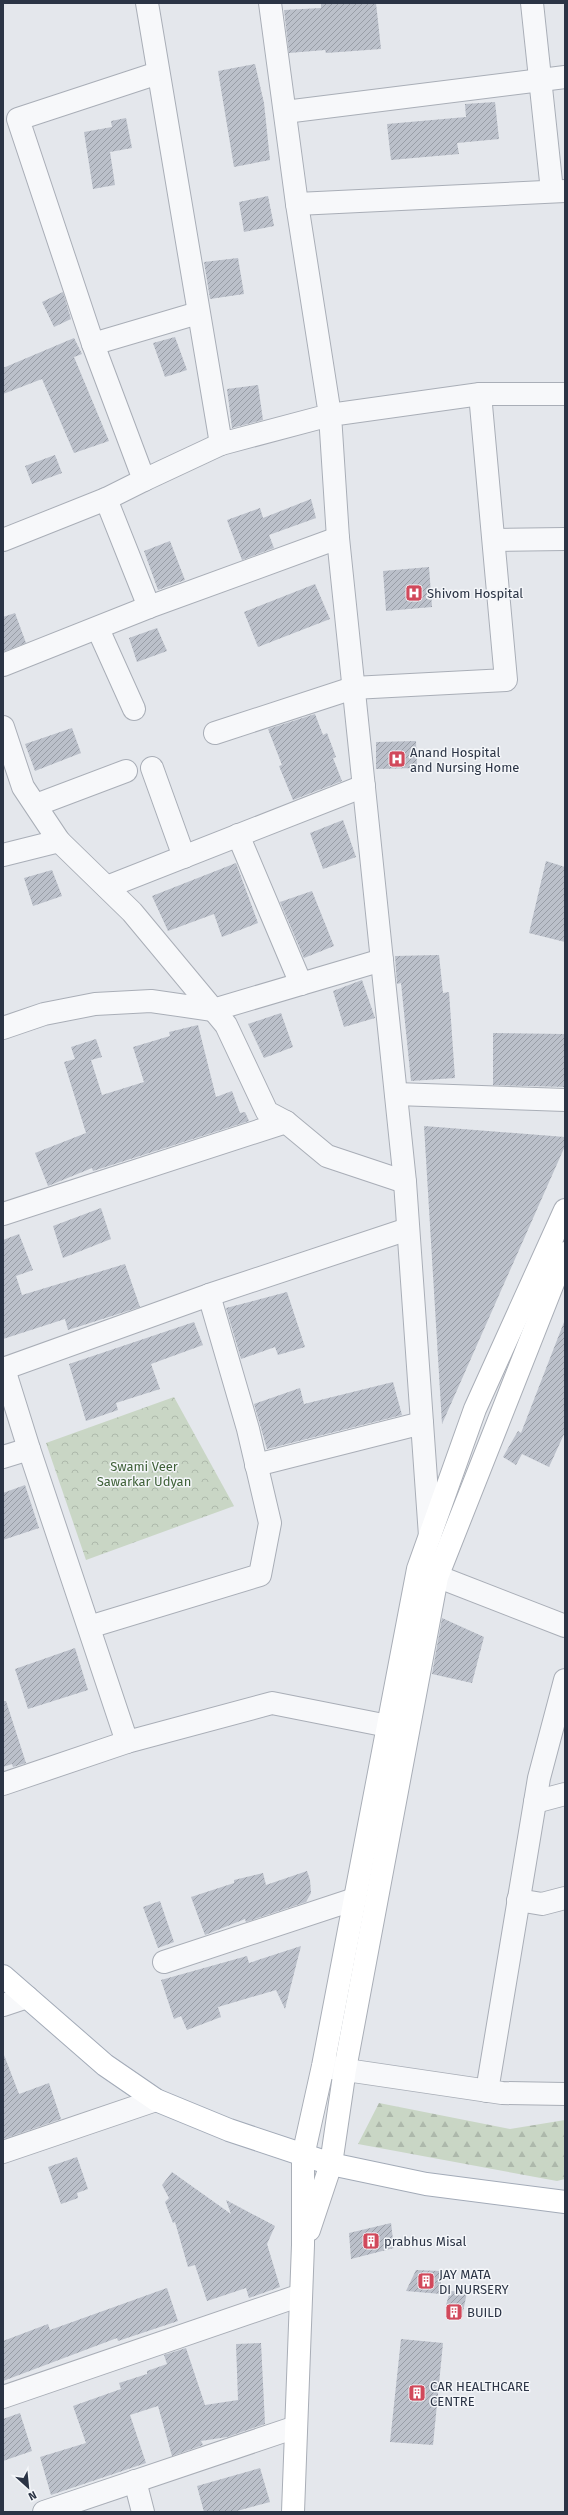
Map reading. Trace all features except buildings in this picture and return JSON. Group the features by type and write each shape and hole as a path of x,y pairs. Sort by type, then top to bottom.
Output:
{"main road":[{"path":"303,2245 331,2164 345,2069 428,1573 430,1536 476,1409 565,1210"},
{"path":"293,2512 303,2245 303,2156 323,2066 388,1726 428,1573 565,1253"},
{"path":"3,1976 105,2065 156,2100 229,2130 303,2156 331,2164 426,2184 565,2202"}],"street":[{"path":"148,3 158,73 221,444"},
{"path":"270,3 297,204 330,415 338,538 405,1182 430,1536"},
{"path":"297,204 559,191 540,79 532,3"},
{"path":"144,480 10,122 158,73"},
{"path":"284,112 565,77"},
{"path":"93,344 198,313"},
{"path":"215,733 354,688 506,680 480,394"},
{"path":"3,540 106,499 221,444 330,415 480,394 565,394"},
{"path":"106,499 149,607"},
{"path":"3,665 98,629 149,607 338,538"},
{"path":"494,540 565,539"},
{"path":"98,629 134,709"},
{"path":"3,728 23,787 60,841 132,912 226,1025 267,1112 286,1122 327,1156 405,1182"},
{"path":"152,768 184,857"},
{"path":"36,805 126,770"},
{"path":"107,887 364,786"},
{"path":"238,835 301,984"},
{"path":"3,855 60,841"},
{"path":"3,1028 44,1014 95,1004 151,1000 213,1010 382,960"},
{"path":"396,1094 565,1100"},
{"path":"3,1214 286,1122"},
{"path":"128,1742 4,1369 209,1295 408,1229"},
{"path":"89,1627 260,1575 270,1523 256,1465 209,1295"},
{"path":"256,1465 422,1424"},
{"path":"3,1457 30,1449"},
{"path":"428,1573 565,1626"},
{"path":"487,2090 539,1778 565,1680"},
{"path":"3,1784 128,1742 272,1703 388,1726"},
{"path":"535,1802 565,1794"},
{"path":"518,1900 542,1904 565,1898"},
{"path":"164,1962 355,1899"},
{"path":"3,2005 27,1997"},
{"path":"323,2066 502,2093 565,2094"},
{"path":"3,2152 156,2100"},
{"path":"3,2396 301,2296"},
{"path":"44,2512 296,2427"},
{"path":"135,2481 143,2512"}],"green space":[{"name":"Swami Veer Sawarkar Udyan","path":"174,1397 234,1506 86,1560 46,1443"},
{"path":"379,2103 510,2129 565,2120 565,2179 557,2181 358,2144"}],"place":[{"name":"Shivom Hospital","path":"414,593"},
{"name":"Anand Hospital and Nursing Home","path":"397,759"},
{"name":"prabhus Misal","path":"371,2241"},
{"name":"JAY MATA DI NURSERY","path":"426,2281"},
{"name":"BUILD","path":"454,2312"},
{"name":"CAR HEALTHCARE CENTRE","path":"417,2393"}]}
